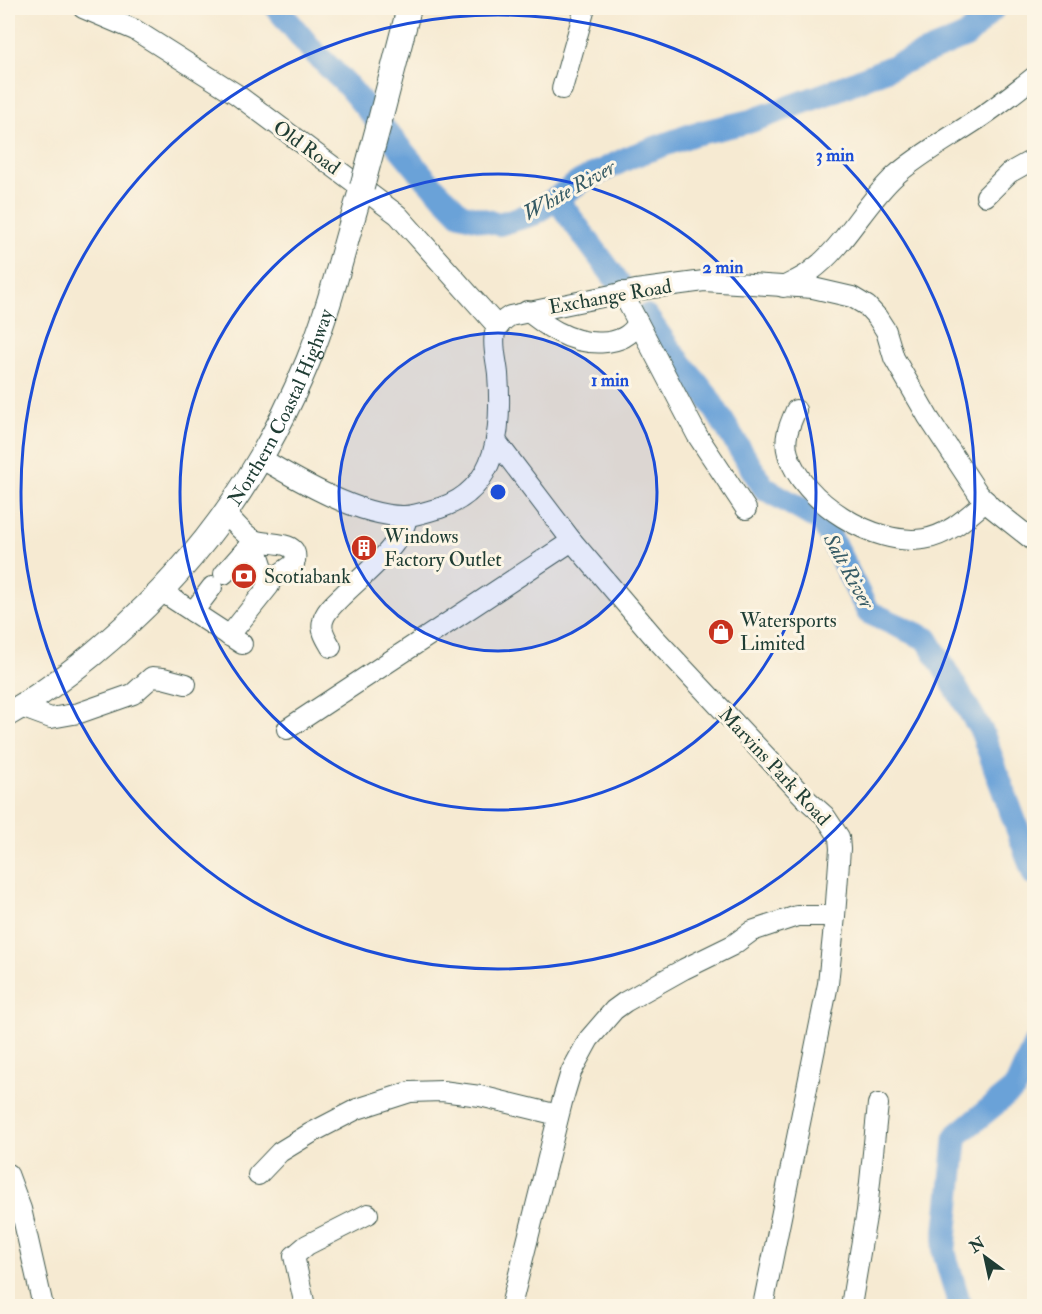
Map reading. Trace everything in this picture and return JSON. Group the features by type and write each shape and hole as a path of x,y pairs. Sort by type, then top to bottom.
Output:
{"main road":[{"name":"Northern Coastal Highway","path":"14,710 54,684 117,633 161,591 226,514 262,459 290,403 325,312 390,86 409,8"}],"street":[{"name":"Old Road","path":"83,8 135,30 236,94 398,215 498,327"},
{"path":"562,89 585,8"},
{"path":"783,287 810,273 824,261 842,242 877,192 898,174 924,153 1000,104 1035,77"},
{"path":"986,196 1009,173 1035,159"},
{"name":"Exchange Road","path":"498,327 510,316 527,311 622,292 704,281 813,288 852,297 867,306 886,331 894,357 927,417 986,501 1035,541"},
{"path":"622,292 697,435 747,509"},
{"path":"527,311 558,333 588,342 616,340 628,336 638,323"},
{"path":"262,459 291,477 351,504 384,514 407,516 455,503 478,483 492,459 499,406 494,339 498,327"},
{"path":"796,410 786,434 787,453 797,474 833,512 854,525 895,539 922,540 945,533 986,501"},
{"name":"Marvins Park Road","path":"496,441 572,541 654,637 805,798 825,816 836,831 840,849 828,984 763,1306"},
{"path":"161,591 235,640 266,592 268,582 254,540 226,514"},
{"path":"331,647 322,628 323,619 338,600 398,540 405,527 407,516"},
{"path":"193,612 254,540"},
{"path":"254,540 282,543 289,546 294,553 296,560 294,564 268,582"},
{"path":"287,729 572,541"},
{"path":"14,710 51,718 79,713 117,701 133,694 152,677 186,684"},
{"path":"511,1306 558,1115 571,1072 589,1039 614,1010 625,1002 733,945 752,931 796,916 835,916"},
{"path":"258,1175 280,1152 311,1133 357,1109 410,1092 442,1091 480,1096 558,1115"},
{"path":"851,1306 867,1211 878,1104"},
{"path":"8,1174 21,1209 43,1306"},
{"path":"305,1306 294,1256 308,1245 368,1214"}],"waterway":[{"name":"White River","path":"277,8 312,50 348,86 424,177 460,214 499,224 533,214 581,181 630,157 694,134 751,121 831,92 966,36 994,8"},
{"name":"Salt River","path":"556,198 621,286"},
{"name":"Salt River","path":"646,316 707,396 764,488 823,522 868,612 927,639 982,732 1034,874"},
{"name":"Salt River","path":"960,1306 944,1252 956,1136 1016,1087 1034,1046"}],"place":[{"name":"Windows Factory Outlet","path":"364,548"},
{"name":"Scotiabank","path":"244,576"},
{"name":"Watersports Limited","path":"721,632"}]}
